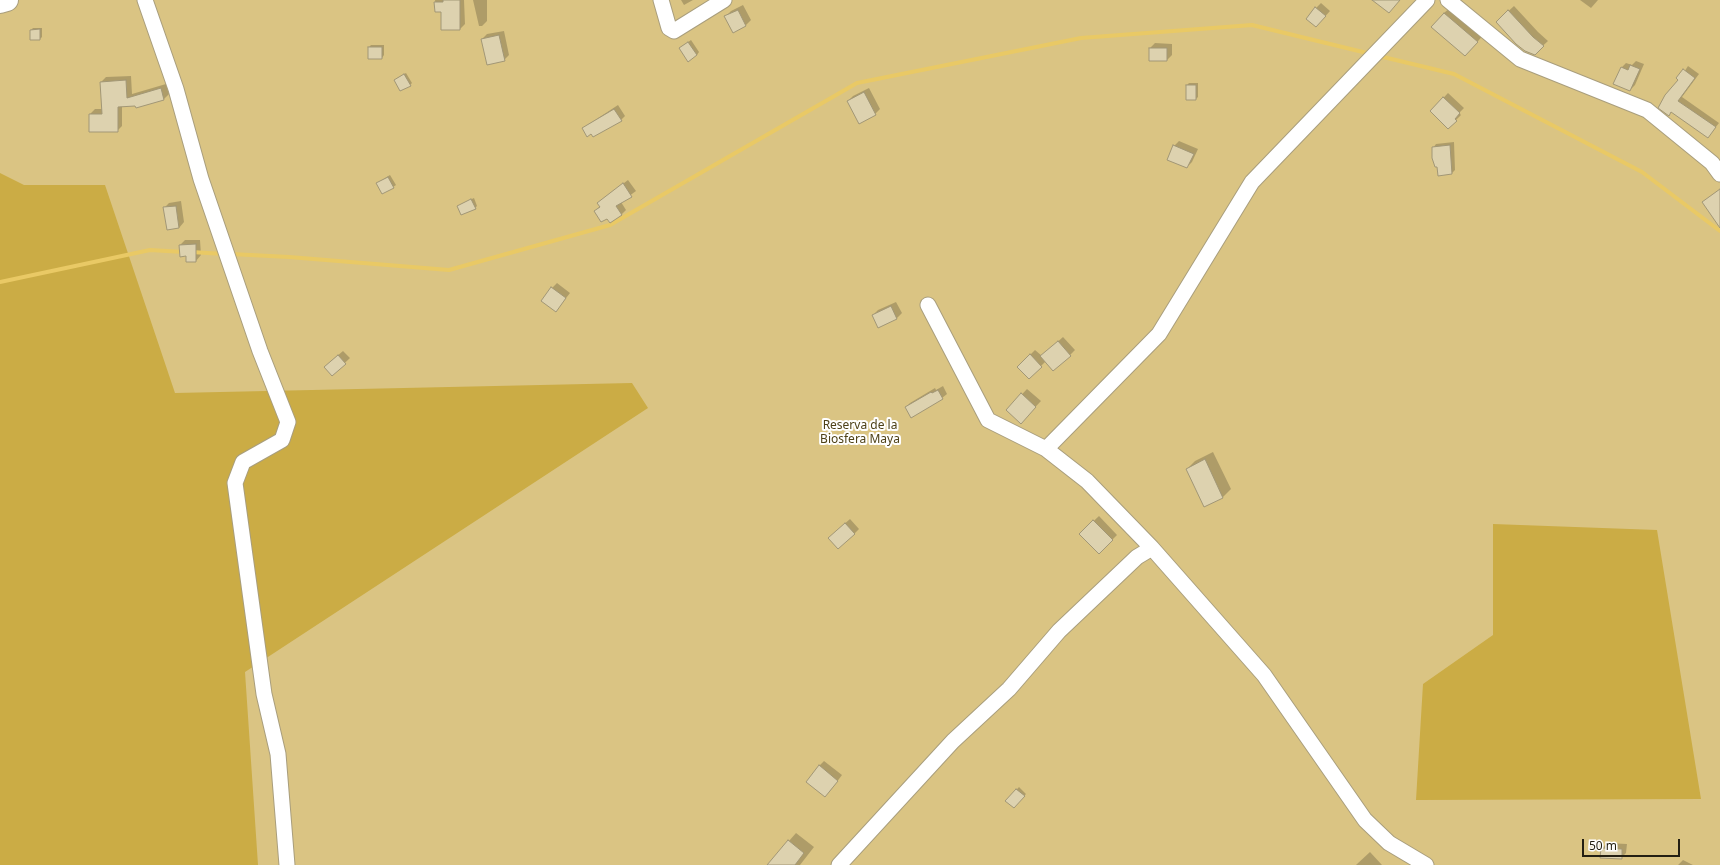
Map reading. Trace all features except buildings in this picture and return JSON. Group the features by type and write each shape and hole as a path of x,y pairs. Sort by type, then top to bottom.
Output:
{"highway":[{"path":"0,2 7,0"}],"street":[{"path":"145,0 176,89 206,194 260,351 288,422 282,440 243,462 235,483 264,694 278,754 287,865"},
{"path":"660,0 669,28 674,31 724,0"},
{"path":"1046,449 1159,334 1252,182 1427,0"},
{"path":"1448,0 1520,59 1646,110 1712,163 1720,174"},
{"path":"928,305 988,420 1046,449 1087,481 1152,548 1264,675 1365,820 1389,843 1426,865"},
{"path":"839,865 953,741 1010,689 1059,631 1137,557 1152,548"}],"green space":[{"name":"Reserva de la Biosfera Maya","path":"0,0 1720,0 1720,865 0,865"}],"shaded area":[{"path":"0,173 24,185 105,185 175,393 632,383 648,408 245,672 258,865 0,865"},
{"path":"1493,524 1657,530 1701,799 1416,800 1423,684 1493,635"}],"waterway":[{"path":"231,254 289,257 449,270 610,225 857,83 1081,38 1252,25 1371,54"},
{"path":"1379,56 1454,74 1642,172 1720,231"},
{"path":"0,282 150,250 184,252"},
{"path":"191,252 224,254"}]}
